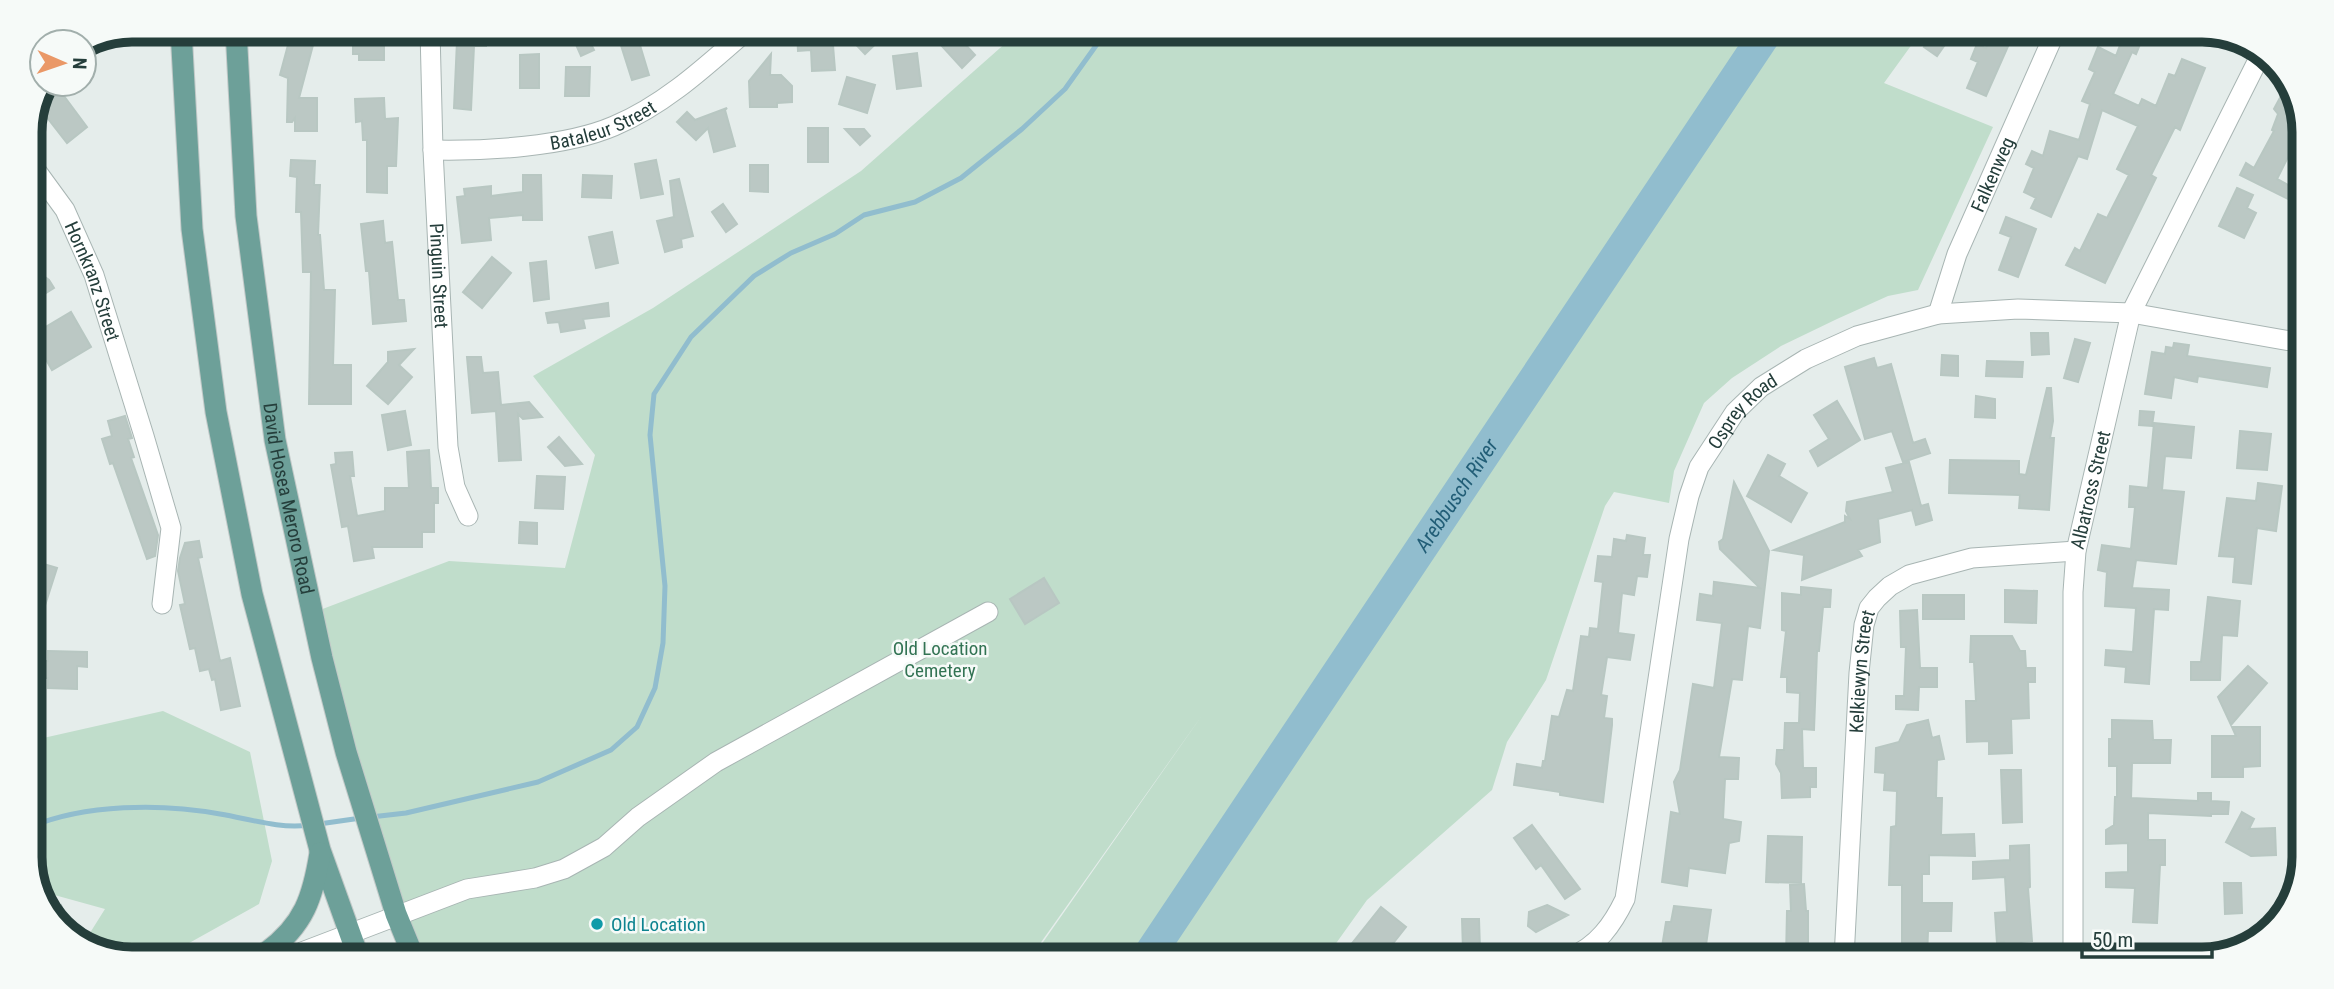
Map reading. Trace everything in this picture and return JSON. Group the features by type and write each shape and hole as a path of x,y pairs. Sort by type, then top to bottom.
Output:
{"main road":[{"path":"182,42 192,229 216,412 252,594 319,845 353,943"},
{"name":"David Hosea Meroro Road","path":"237,42 246,216 275,440 322,658 346,752 396,915 409,947"},
{"path":"274,947 285,940 300,920 316,881 319,845"}],"street":[{"name":"Pinguin Street","path":"430,42 448,446 455,487 468,516"},
{"name":"Bataleur Street","path":"433,150 528,146 592,134 636,115 687,82 733,42"},
{"name":"Falkenweg","path":"1938,314 1956,254 2051,42"},
{"name":"Albatross Street","path":"2073,947 2073,592 2076,551 2131,313 2257,61"},
{"name":"Hornkranz Street","path":"42,178 65,210 94,275 171,528 162,604"},
{"name":"Osprey Road","path":"1588,947 1602,936 1625,899 1679,539 1689,496 1699,467 1735,412 1761,387 1806,359 1857,336 1938,314 2018,309 2131,313 2292,341"},
{"name":"Kelkiewyn Street","path":"1845,947 1859,673 1864,625 1869,608 1890,586 1909,575 1934,568 1972,558 2076,551"},
{"path":"330,947 353,943 396,915 467,889 535,878 564,869 604,847 638,817 716,762 988,612"}],"green space":[{"name":"Old Location Cemetery","path":"1007,42 1914,42 1884,83 1993,127 1918,290 1888,296 1837,319 1781,346 1732,378 1704,403 1674,471 1669,503 1614,492 1605,506 1546,680 1507,742 1492,790 1367,900 1333,947 1040,947 1203,714 1038,947 410,947 312,613 449,561 565,568 595,455 533,376 653,308 861,171"},
{"path":"163,711 250,752 272,861 259,904 182,947 115,945 88,936 105,909 50,894 44,874 42,738"}],"building":[{"path":"289,42 314,42 299,98 317,98 317,131 295,131 295,118 292,122 287,122 288,78 280,75"},
{"path":"353,42 384,42 384,60 359,60 359,54 353,54"},
{"path":"457,42 486,42 486,46 474,46 471,110 454,108"},
{"path":"575,42 590,42 594,50 581,56"},
{"path":"620,42 639,42 649,75 632,80"},
{"path":"798,42 833,42 835,70 812,71 811,50 798,51"},
{"path":"854,42 878,42 865,54"},
{"path":"938,42 963,42 975,55 962,68"},
{"path":"1928,42 1947,42 1937,56 1924,47"},
{"path":"1989,42 2009,44 1986,96 1967,88 1978,62 1971,59 1977,44 1986,48"},
{"path":"2121,42 2141,42 2136,54 2132,52 2113,94 2139,106 2142,99 2156,106 2169,74 2175,76 2182,59 2205,68 2180,130 2175,127 2151,175 2156,178 2105,283 2066,265 2075,248 2080,251 2098,214 2107,218 2129,175 2117,169 2138,126 2102,110 2087,159 2078,156 2051,217 2031,208 2036,198 2024,192 2034,168 2026,164 2032,151 2043,156 2050,131 2079,140 2090,104 2082,101 2095,72 2089,69 2098,47 2116,56"},
{"path":"917,53 921,86 897,89 893,56"},
{"path":"539,54 539,88 520,88 520,55"},
{"path":"771,54 770,75 781,75 792,86 792,102 777,103 777,107 750,107 749,81"},
{"path":"566,67 590,67 589,96 565,96"},
{"path":"847,77 875,85 867,113 839,104"},
{"path":"2283,93 2292,127 2292,149 2277,179 2292,187 2292,201 2240,175 2246,163 2254,168 2274,131 2272,130 2278,114 2274,109"},
{"path":"49,98 65,98 87,127 67,143 44,114"},
{"path":"384,98 385,119 398,118 396,166 387,166 387,193 367,192 367,140 363,140 362,121 356,122 355,99"},
{"path":"727,108 725,110 735,146 714,152 708,128 696,140 677,122 687,112 695,120"},
{"path":"808,128 828,128 828,162 808,162"},
{"path":"845,129 864,129 870,136 860,145"},
{"path":"291,160 315,161 314,185 320,185 318,235 324,290 335,290 333,365 351,365 351,404 309,404 311,272 303,272 301,212 296,212 297,177 290,176"},
{"path":"656,160 663,194 641,198 635,164"},
{"path":"750,165 768,165 768,192 750,191"},
{"path":"523,175 541,175 542,220 523,220 523,215 489,218 491,240 462,243 457,197 465,196 464,189 491,186 491,196 523,192"},
{"path":"583,175 612,176 611,198 582,197"},
{"path":"679,179 693,236 681,239 682,247 665,252 657,221 674,217 670,181"},
{"path":"2237,188 2253,195 2247,208 2256,213 2244,238 2219,226"},
{"path":"723,204 737,224 726,232 712,212"},
{"path":"2006,217 2036,229 2018,277 1999,270 2011,237 2000,233"},
{"path":"383,221 385,243 392,242 398,300 404,300 406,321 373,324 369,271 366,271 361,224"},
{"path":"612,232 618,263 596,268 589,237"},
{"path":"492,257 511,273 482,308 463,292"},
{"path":"546,261 549,299 534,301 530,263"},
{"path":"42,275 49,280 54,288 42,296"},
{"path":"608,303 609,316 583,319 585,328 561,332 559,322 548,323 546,313"},
{"path":"71,312 91,347 52,370 42,352 42,329"},
{"path":"2031,333 2048,333 2049,354 2032,355"},
{"path":"2075,339 2090,343 2078,382 2064,378"},
{"path":"2174,343 2189,345 2187,356 2270,368 2267,387 2198,376 2197,382 2174,377 2171,398 2145,394 2152,352 2165,354 2166,347 2173,348"},
{"path":"414,349 399,365 412,377 388,404 367,386 388,362 388,352"},
{"path":"1942,355 1958,356 1958,376 1941,375"},
{"path":"467,357 481,357 483,373 498,372 501,405 529,402 542,417 523,419 518,414 521,460 499,461 496,411 472,413"},
{"path":"1874,358 1877,368 1891,364 1913,443 1925,439 1930,453 1903,462 1892,431 1865,439 1845,367"},
{"path":"1987,361 2023,362 2022,377 1986,376"},
{"path":"2047,388 2051,388 2053,421 2050,438 2054,438 2049,510 2019,508 2020,495 1949,493 1950,460 2019,461 2019,474 2026,475"},
{"path":"1976,396 1995,399 1995,418 1975,417"},
{"path":"1837,401 1860,440 1818,466 1810,451 1829,439 1814,415"},
{"path":"405,411 411,445 388,450 382,415"},
{"path":"2140,411 2154,412 2152,426 2139,425"},
{"path":"125,416 132,438 128,439 134,457 131,458 158,535 155,556 147,559 102,439 112,436 108,421"},
{"path":"2154,423 2194,427 2191,458 2165,456 2162,490 2184,492 2176,564 2136,560 2132,588 2169,590 2168,610 2154,609 2149,684 2125,682 2126,667 2105,665 2106,650 2133,652 2136,608 2105,606 2107,572 2098,570 2102,545 2131,549 2135,507 2129,507 2130,486 2148,488"},
{"path":"2240,431 2271,434 2267,470 2237,468"},
{"path":"559,437 582,464 565,466 548,447"},
{"path":"429,450 431,488 438,488 438,503 434,503 434,532 422,532 422,547 372,547 374,558 354,561 348,526 342,527 331,465 336,464 335,453 352,452 354,476 350,476 357,516 385,511 385,488 409,488 407,452"},
{"path":"1768,455 1785,464 1779,476 1807,493 1791,522 1747,496"},
{"path":"1909,462 1921,506 1928,504 1932,520 1916,525 1912,510 1878,519 1880,542 1858,550 1862,556 1802,580 1804,555 1774,550 1845,522 1845,516 1850,519 1846,511 1847,502 1893,492 1886,468"},
{"path":"537,476 565,477 563,509 535,508"},
{"path":"1734,482 1769,551 1760,628 1748,626 1742,680 1732,679 1719,757 1739,758 1738,779 1725,779 1723,819 1741,822 1739,841 1729,843 1725,873 1689,868 1687,886 1662,882 1671,812 1680,814 1674,782 1680,770 1693,684 1714,688 1722,623 1697,620 1700,594 1713,596 1714,582 1760,588 1720,549 1719,542 1723,539"},
{"path":"2258,483 2282,486 2276,531 2257,528 2251,584 2233,582 2235,557 2219,556 2227,498 2256,501"},
{"path":"520,522 537,523 537,544 519,543"},
{"path":"1627,535 1645,538 1643,555 1650,555 1647,577 1637,576 1634,595 1622,593 1618,633 1634,635 1630,660 1607,657 1601,695 1607,696 1604,718 1612,719 1612,725 1603,802 1514,785 1517,764 1542,768 1552,716 1559,717 1567,690 1573,691 1581,636 1589,637 1590,628 1598,629 1603,582 1595,581 1598,556 1612,557 1614,539 1626,541"},
{"path":"199,541 202,557 198,558 220,661 230,658 240,706 221,710 215,679 212,680 209,669 200,671 195,648 190,649 180,605 185,604 178,571 180,558 185,543"},
{"path":"42,564 57,568 42,615"},
{"path":"1044,578 1059,603 1025,624 1010,599"},
{"path":"1801,587 1831,590 1830,607 1823,607 1817,651 1814,730 1802,729 1803,768 1816,768 1816,787 1810,787 1810,797 1782,798 1781,773 1776,764 1777,750 1784,750 1785,723 1799,723 1800,693 1787,692 1787,677 1781,677 1786,631 1782,630 1782,593 1801,595"},
{"path":"2005,590 2037,591 2036,623 2005,622"},
{"path":"1923,595 1964,595 1964,619 1923,619"},
{"path":"2208,597 2240,601 2237,636 2222,635 2220,680 2191,680 2191,662 2201,662"},
{"path":"1917,610 1920,668 1937,668 1937,687 1919,687 1918,710 1896,709 1896,696 1904,696 1906,647 1901,647 1900,611"},
{"path":"1971,636 2012,636 2020,651 2025,651 2026,668 2035,668 2035,682 2028,682 2029,718 2011,719 2012,753 1989,754 1989,741 1967,742 1966,701 1976,701 1974,662 1970,662"},
{"path":"48,651 87,652 87,667 77,666 77,689 48,688 48,678 42,678 42,661 48,661"},
{"path":"2248,666 2267,683 2231,725 2218,697"},
{"path":"1928,720 1932,738 1939,736 1944,759 1937,760 1936,798 1942,798 1941,835 1974,834 1975,856 1929,855 1929,874 1922,874 1922,903 1952,903 1951,931 1928,931 1927,947 1895,947 1902,945 1902,885 1889,885 1891,827 1896,826 1897,791 1884,790 1885,773 1875,772 1876,748 1899,742 1907,725"},
{"path":"2112,720 2152,721 2153,740 2171,740 2170,763 2132,763 2131,798 2198,801 2198,793 2211,793 2211,801 2229,802 2228,814 2211,816 2148,813 2148,840 2165,840 2165,865 2160,865 2157,923 2133,922 2135,888 2106,887 2106,873 2128,872 2128,843 2106,844 2106,830 2114,825 2117,797 2117,766 2109,766"},
{"path":"2232,727 2260,727 2260,766 2243,767 2243,777 2212,777 2212,736 2236,736"},
{"path":"2001,770 2021,770 2022,822 2003,823"},
{"path":"2242,812 2254,819 2249,829 2275,828 2276,855 2251,856 2226,842"},
{"path":"1532,825 1580,889 1565,899 1541,865 1536,869 1514,838"},
{"path":"1768,836 1802,837 1801,883 1766,882"},
{"path":"2029,845 2028,888 2032,941 2021,942 2021,947 2005,947 2004,942 1997,943 1995,913 2007,912 2005,877 1973,879 1973,862 2010,860 2010,846"},
{"path":"2224,883 2241,883 2242,913 2225,914"},
{"path":"1804,884 1808,911 1808,947 1786,947 1787,911 1791,911 1790,885"},
{"path":"1547,905 1568,915 1536,932 1528,926 1529,912"},
{"path":"1674,906 1711,910 1706,947 1662,947 1666,922 1671,922"},
{"path":"1381,907 1406,927 1390,947 1349,947"},
{"path":"1462,919 1479,919 1480,947 1463,947"}],"waterway":[{"path":"371,817 406,813 538,782 611,750 637,727 655,688 663,643 665,586 650,435 654,394 691,337 754,276 791,253 835,234 864,215 915,202 961,178 1022,129 1065,89 1099,42"},
{"name":"Arebbusch River","path":"1154,947 1760,42"},
{"path":"42,823 99,810 148,807 197,810 276,825 309,825"},
{"path":"319,824 361,818"}],"place":[{"name":"Old Location","path":"597,924"}]}
